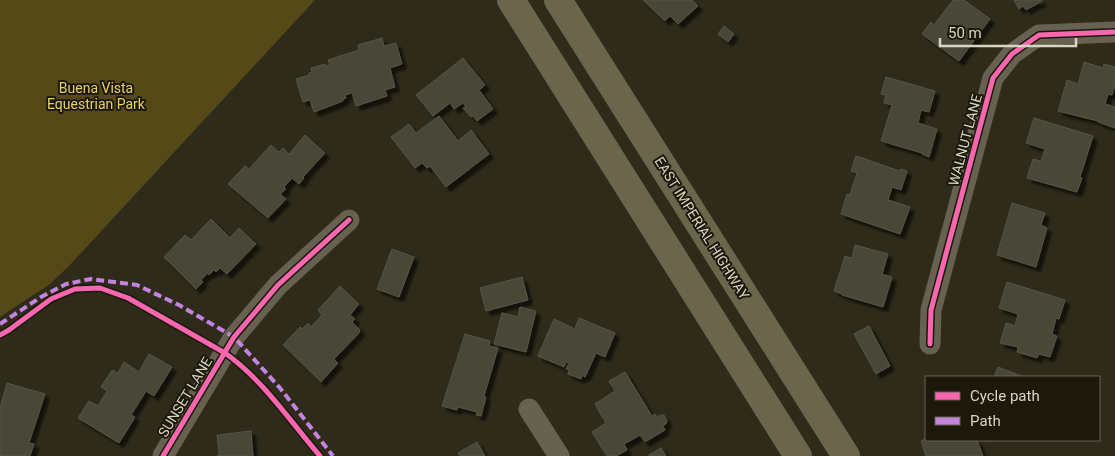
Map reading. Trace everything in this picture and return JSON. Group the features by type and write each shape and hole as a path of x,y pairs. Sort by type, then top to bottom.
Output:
{"highway":[{"path":"511,0 798,456"},
{"name":"EAST IMPERIAL HIGHWAY","path":"558,0 846,456"}],"street":[{"name":"WALNUT LANE","path":"930,344 931,310 993,78 1012,54 1039,35 1115,32"},
{"name":"SUNSET LANE","path":"163,456 234,337 278,285 349,220"},
{"path":"530,409 559,456"}],"green space":[{"name":"Buena Vista Equestrian Park","path":"0,0 315,0 69,266 50,284 0,317"}],"building":[{"path":"643,0 692,0 698,6 678,24 670,16 665,21"},
{"path":"953,0 964,0 990,19 959,61 922,34 931,22 934,25"},
{"path":"1014,0 1042,1 1026,10 1023,6 1019,9"},
{"path":"724,26 734,34 728,42 718,34"},
{"path":"382,38 384,46 396,43 402,64 390,68 395,87 385,90 387,96 356,106 352,93 345,95 346,98 343,101 314,112 310,100 303,102 296,79 309,75 312,72 311,68 325,64 326,66 330,65 328,60 359,50 358,45"},
{"path":"463,58 485,85 479,90 493,109 477,121 463,108 466,107 463,103 454,109 450,103 433,116 416,95"},
{"path":"1084,62 1103,68 1104,64 1115,67 1115,85 1112,95 1108,94 1105,104 1115,107 1115,128 1098,121 1058,111 1067,80 1078,84"},
{"path":"886,77 935,91 929,112 921,110 918,123 937,129 929,157 922,153 881,141 892,105 884,103 886,95 881,94"},
{"path":"439,116 458,141 471,130 489,154 446,187 430,166 427,168 422,163 415,168 391,137 409,124 416,133"},
{"path":"1034,118 1093,136 1077,192 1027,178 1033,159 1041,161 1045,149 1026,143"},
{"path":"305,135 325,153 299,184 292,178 284,187 286,189 280,194 286,199 268,218 228,184 245,166 249,169 271,145 279,152 283,148 289,154"},
{"path":"856,156 900,171 901,169 907,171 901,190 892,187 888,200 910,207 900,234 841,214 847,194 850,195 857,173 851,171"},
{"path":"1012,203 1045,213 1041,225 1047,228 1036,267 997,255"},
{"path":"211,219 230,238 239,228 256,244 227,274 220,268 216,272 214,270 201,280 203,282 196,289 164,257 185,235 191,240"},
{"path":"855,245 888,254 882,274 892,277 883,307 834,291 845,256 852,258"},
{"path":"392,249 414,257 399,297 377,289"},
{"path":"522,277 528,300 486,311 480,288"},
{"path":"1007,282 1065,300 1059,319 1056,318 1052,334 1057,336 1050,357 1039,354 1037,358 1017,352 1018,347 1000,343 1006,323 1015,326 1018,314 999,308"},
{"path":"340,286 359,304 350,315 355,319 352,322 360,332 334,359 338,363 321,382 283,345 300,327 302,329 308,323 311,327 322,315 318,310"},
{"path":"520,307 536,311 526,352 494,344 502,313 518,317"},
{"path":"579,318 615,333 605,357 596,353 585,377 582,375 581,379 568,374 569,370 566,369 569,363 566,362 564,367 538,356 554,319 575,329"},
{"path":"869,326 890,366 876,374 854,334"},
{"path":"465,334 490,341 489,346 498,348 484,396 486,397 481,416 476,415 477,412 458,407 457,410 442,406"},
{"path":"149,354 172,367 154,396 146,391 131,415 135,417 119,443 78,418 89,401 98,406 107,391 101,387 112,370 118,373 124,362 139,372"},
{"path":"998,367 1021,376 994,376"},
{"path":"625,372 652,416 655,414 657,417 664,415 667,421 663,426 665,430 645,442 640,435 624,444 627,450 616,456 607,456 592,432 606,423 595,404 615,391 609,381"},
{"path":"7,383 45,394 29,443 34,444 30,456 0,456 0,408"},
{"path":"251,431 253,456 217,456 219,454 217,435"},
{"path":"925,439 925,441 977,441 983,456 926,456 921,441"},
{"path":"477,442 485,456 460,456 458,453"},
{"path":"661,448 666,456 649,456 649,455"}],"marked path":[{"path":"0,324 41,297 66,284 91,279 137,285 179,305 234,337 280,388 333,456"}],"cycle path":[{"path":"930,344 931,310 993,78 1012,54 1039,35 1115,32"},
{"path":"163,456 234,337 278,285 349,220"},
{"path":"0,335 51,299 75,289 100,288 128,298 225,353 239,364 264,388 320,456"}]}
